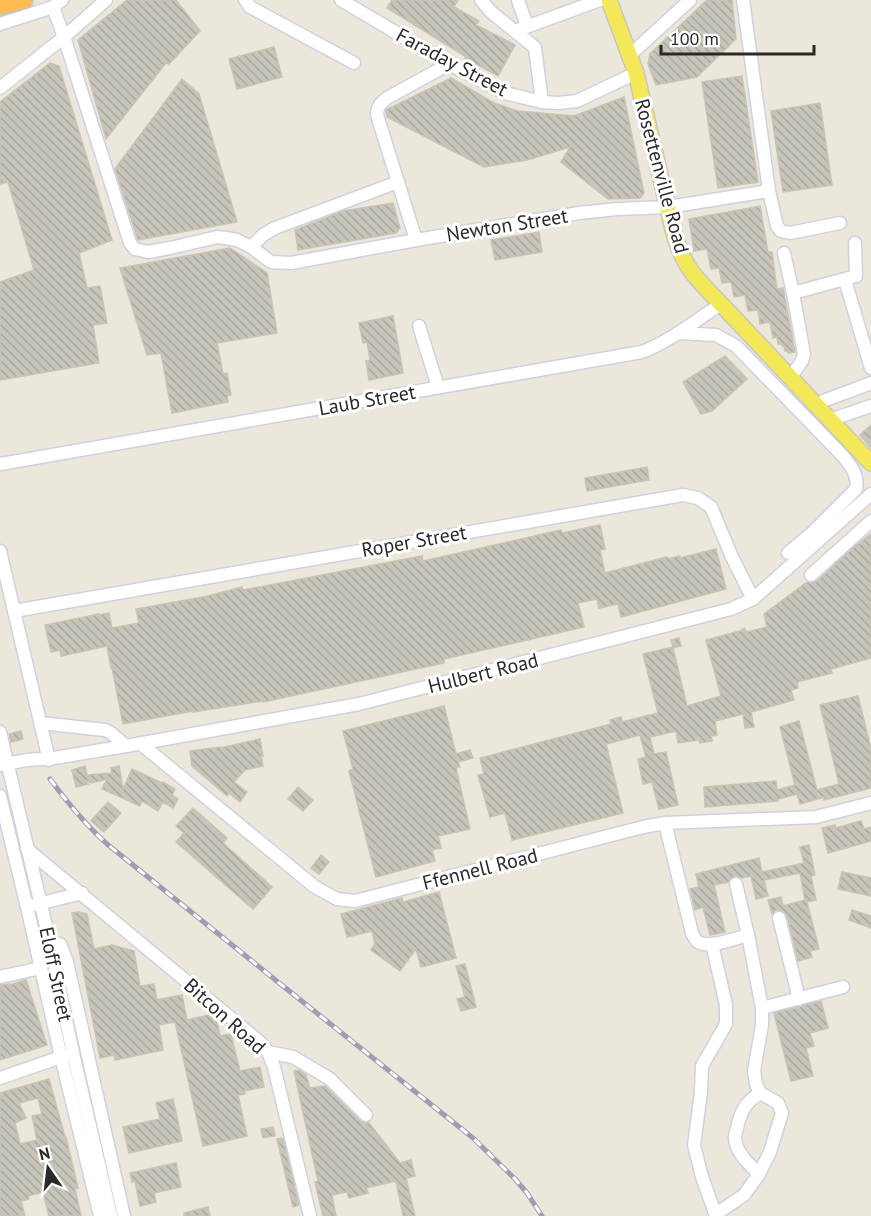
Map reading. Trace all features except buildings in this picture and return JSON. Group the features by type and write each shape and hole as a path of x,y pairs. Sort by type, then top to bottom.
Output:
{"highway":[{"path":"0,6 24,0"}],"main road":[{"name":"Rosettenville Road","path":"609,0 636,73 678,248 685,264 696,279 871,464"}],"street":[{"path":"0,88 106,0"},
{"path":"245,0 250,7 354,63"},
{"name":"Faraday Street","path":"341,0 449,64 505,93 542,102 577,101 636,73"},
{"path":"481,0 491,12 535,48 542,102"},
{"path":"518,0 527,26"},
{"path":"515,31 600,0"},
{"path":"630,55 690,0"},
{"path":"744,0 769,191 777,225 781,231 790,233 840,223"},
{"path":"0,24 57,3"},
{"name":"Newton Street","path":"57,3 64,37 129,243 135,249 148,252 170,249 217,237 237,240 271,262 291,263 579,213 668,207 769,191"},
{"path":"416,240 377,115 378,106 387,98 449,64"},
{"path":"250,247 275,228 398,182"},
{"path":"794,294 855,277 857,274 855,243"},
{"path":"784,253 794,294 804,354 802,362 790,378"},
{"path":"845,280 871,368"},
{"name":"Laub Street","path":"0,464 642,352 655,347 722,304"},
{"path":"418,326 438,387"},
{"path":"678,333 716,335 741,351 850,465 856,476 858,486 849,498 788,553"},
{"path":"795,408 811,400 871,383"},
{"path":"830,420 871,406"},
{"name":"Hulbert Road","path":"4,768 27,760 51,759 141,744 360,704 731,609 753,599 871,494"},
{"name":"Roper Street","path":"14,611 683,495 698,498 711,507 753,599"},
{"path":"811,575 871,521"},
{"path":"0,551 51,759"},
{"path":"41,723 105,730 126,746"},
{"name":"Eloff Street","path":"0,732 4,768 50,943 67,1055 100,1216"},
{"name":"Ffennell Road","path":"141,744 315,887 337,899 355,901 665,823 816,817 871,803"},
{"name":"Eloff Street","path":"0,796 41,968 111,1216"},
{"path":"665,823 695,940 712,944 748,935"},
{"name":"Bitcon Road","path":"27,849 261,1043 268,1052 286,1112 310,1216"},
{"path":"712,944 726,1005 726,1024 702,1066 694,1145 702,1177 716,1215 744,1195 759,1174 770,1152 782,1113 778,1103 760,1093 756,1084 754,1071 762,1025 762,1008 736,884"},
{"path":"27,907 82,893"},
{"path":"779,918 799,999"},
{"path":"37,946 50,943 60,944 67,962 124,1216"},
{"path":"0,977 41,968"},
{"path":"762,1008 843,987"},
{"path":"268,1052 293,1057 330,1079 366,1115"},
{"path":"0,1078 67,1055"},
{"path":"759,1174 743,1158 735,1138 741,1113 748,1101 760,1093"}],"railway":[{"path":"50,779 91,829 107,844 473,1138 515,1179 542,1216"}]}
